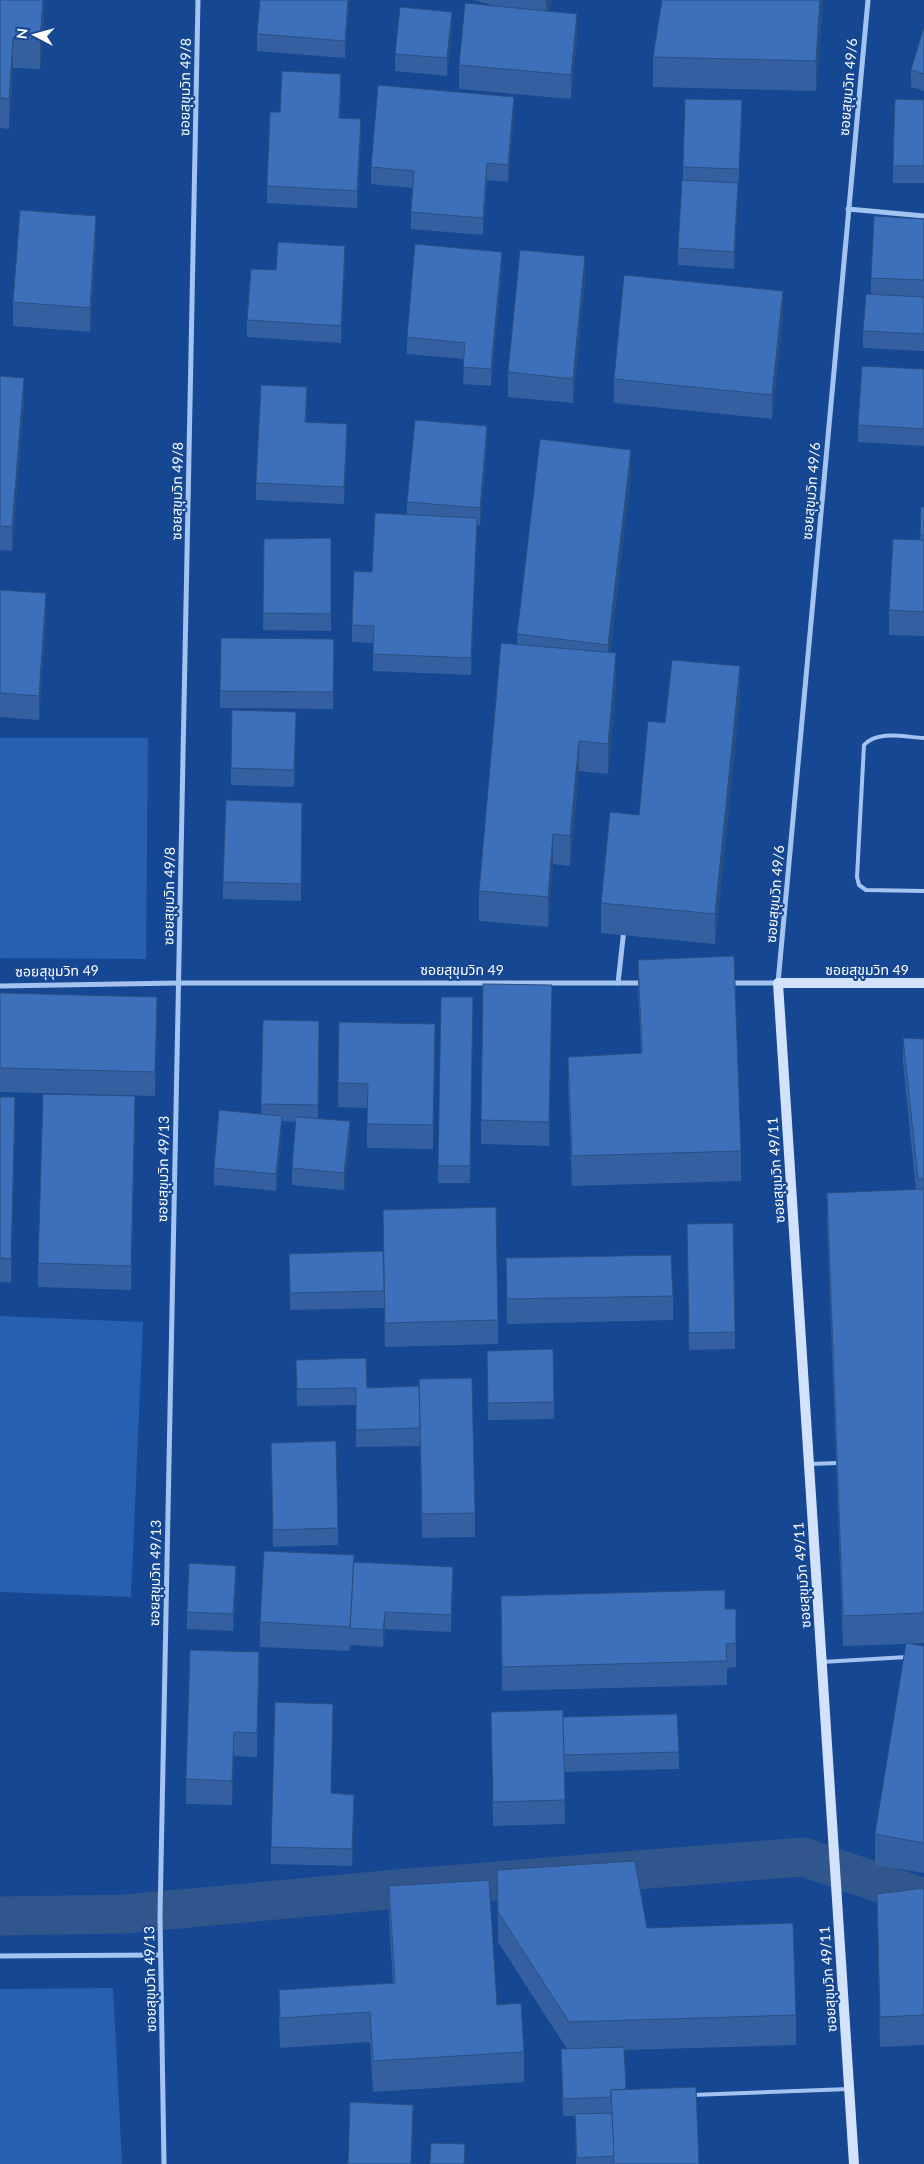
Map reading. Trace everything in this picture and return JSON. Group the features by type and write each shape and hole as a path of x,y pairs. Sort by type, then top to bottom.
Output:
{"street":[{"name":"ซอยสุขุมวิท 49/8","path":"178,983 198,0"},
{"name":"ซอยสุขุมวิท 49/6","path":"778,983 868,0"},
{"path":"848,208 924,216"},
{"path":"618,983 624,924"},
{"name":"ซอยสุขุมวิท 49","path":"0,986 178,983 646,983"},
{"name":"ซอยสุขุมวิท 49/13","path":"164,2164 160,1955 178,983"},
{"name":"ซอยสุขุมวิท 49","path":"722,983 924,983"},
{"name":"ซอยสุขุมวิท 49/11","path":"778,983 854,2164"},
{"path":"0,1956 160,1955"}],"lane":[{"path":"924,738 879,736 870,738 864,745 857,877 859,885 866,890 924,891"},
{"path":"809,1464 837,1463"},
{"path":"822,1662 915,1656"},
{"path":"686,2096 849,2089"}],"shaded area":[{"path":"0,738 148,738 146,959 0,958"},
{"path":"0,1316 143,1322 131,1597 0,1592"},
{"path":"113,1988 122,2164 0,2164 0,1989"}],"building":[{"path":"0,0 43,0 40,39 13,38 9,99 0,98"},
{"path":"260,0 348,0 345,41 257,34"},
{"path":"662,0 820,0 816,61 653,57"},
{"path":"465,3 577,14 571,75 459,65"},
{"path":"400,7 452,12 447,58 395,54"},
{"path":"924,27 924,74 911,70"},
{"path":"282,71 341,74 339,118 361,119 357,191 267,186 270,112 280,112"},
{"path":"378,85 514,97 508,165 487,163 483,218 411,212 414,171 371,167"},
{"path":"685,99 742,100 739,169 683,167"},
{"path":"895,99 924,100 924,166 893,166"},
{"path":"682,180 738,183 734,252 678,248"},
{"path":"20,210 96,216 90,308 13,302"},
{"path":"874,216 924,219 924,280 871,278"},
{"path":"278,242 345,246 341,326 247,320 251,269 276,270"},
{"path":"415,244 502,252 491,369 463,367 465,343 407,337"},
{"path":"520,250 585,256 573,379 508,372"},
{"path":"624,275 783,291 772,395 614,379"},
{"path":"866,294 924,297 924,334 863,331"},
{"path":"862,366 924,369 924,429 858,425"},
{"path":"0,376 24,378 12,527 0,526"},
{"path":"261,385 307,387 305,422 347,424 344,487 256,483"},
{"path":"415,420 487,426 480,508 407,502"},
{"path":"540,439 631,450 608,645 517,634"},
{"path":"921,507 924,507 924,535 920,535"},
{"path":"375,513 477,518 471,658 373,654 374,626 352,625 354,571 372,572"},
{"path":"331,538 331,614 263,613 264,539"},
{"path":"893,539 924,540 924,612 889,610"},
{"path":"0,590 46,593 39,696 0,693"},
{"path":"221,638 334,639 333,692 220,691"},
{"path":"501,643 616,653 608,744 579,741 570,836 553,834 548,897 479,891"},
{"path":"672,660 740,666 715,914 601,903 610,812 639,815 648,721 665,723"},
{"path":"232,710 296,712 294,770 231,768"},
{"path":"226,800 302,803 301,884 223,882"},
{"path":"734,956 741,1151 572,1156 568,1057 642,1053 638,960"},
{"path":"483,984 552,985 549,1122 481,1120"},
{"path":"0,993 157,997 155,1072 0,1068"},
{"path":"441,997 473,997 470,1166 438,1166"},
{"path":"263,1020 319,1021 318,1105 261,1104"},
{"path":"339,1022 435,1024 433,1125 367,1124 368,1084 338,1083"},
{"path":"903,1038 924,1039 924,1179 918,1179"},
{"path":"43,1094 135,1096 131,1266 38,1263"},
{"path":"0,1097 15,1097 11,1259 0,1258"},
{"path":"219,1110 282,1116 276,1174 214,1168"},
{"path":"296,1117 350,1121 344,1173 292,1168"},
{"path":"924,1189 924,1613 843,1616 827,1193"},
{"path":"496,1207 498,1320 385,1323 383,1210"},
{"path":"733,1223 735,1332 689,1333 687,1224"},
{"path":"383,1251 384,1291 290,1293 289,1254"},
{"path":"671,1255 673,1296 507,1299 506,1258"},
{"path":"553,1349 554,1402 488,1403 487,1351"},
{"path":"366,1358 367,1388 419,1386 420,1428 356,1430 356,1388 297,1389 296,1360"},
{"path":"472,1378 475,1513 422,1514 419,1379"},
{"path":"336,1441 338,1528 273,1530 271,1443"},
{"path":"264,1551 354,1555 350,1627 260,1622"},
{"path":"354,1562 453,1567 451,1615 385,1612 383,1630 350,1628"},
{"path":"189,1563 236,1566 233,1614 187,1612"},
{"path":"725,1590 725,1609 736,1609 736,1643 726,1644 727,1661 502,1667 501,1596"},
{"path":"906,1643 924,1646 924,1843 875,1834"},
{"path":"190,1650 259,1652 257,1733 234,1732 232,1781 186,1779"},
{"path":"275,1702 333,1704 331,1793 354,1795 352,1849 271,1847"},
{"path":"563,1710 565,1800 493,1802 491,1712"},
{"path":"677,1714 679,1752 564,1755 563,1717"},
{"path":"635,1861 647,1928 793,1923 796,2015 569,2022 498,1912 497,1870"},
{"path":"489,1880 497,2005 521,2003 524,2052 373,2061 370,2012 280,2018 279,1990 395,1983 389,1886"},
{"path":"924,1888 924,2015 880,2017 877,1894"},
{"path":"624,2047 626,2089 611,2090 611,2097 563,2099 561,2049"},
{"path":"696,2087 699,2164 614,2164 611,2090"},
{"path":"350,2102 413,2105 411,2164 348,2164"},
{"path":"612,2113 614,2156 577,2158 575,2114"},
{"path":"431,2143 465,2144 464,2164 430,2164"}],"waterway":[{"path":"0,1916 125,1914 408,1888 803,1857 924,1898"}]}
